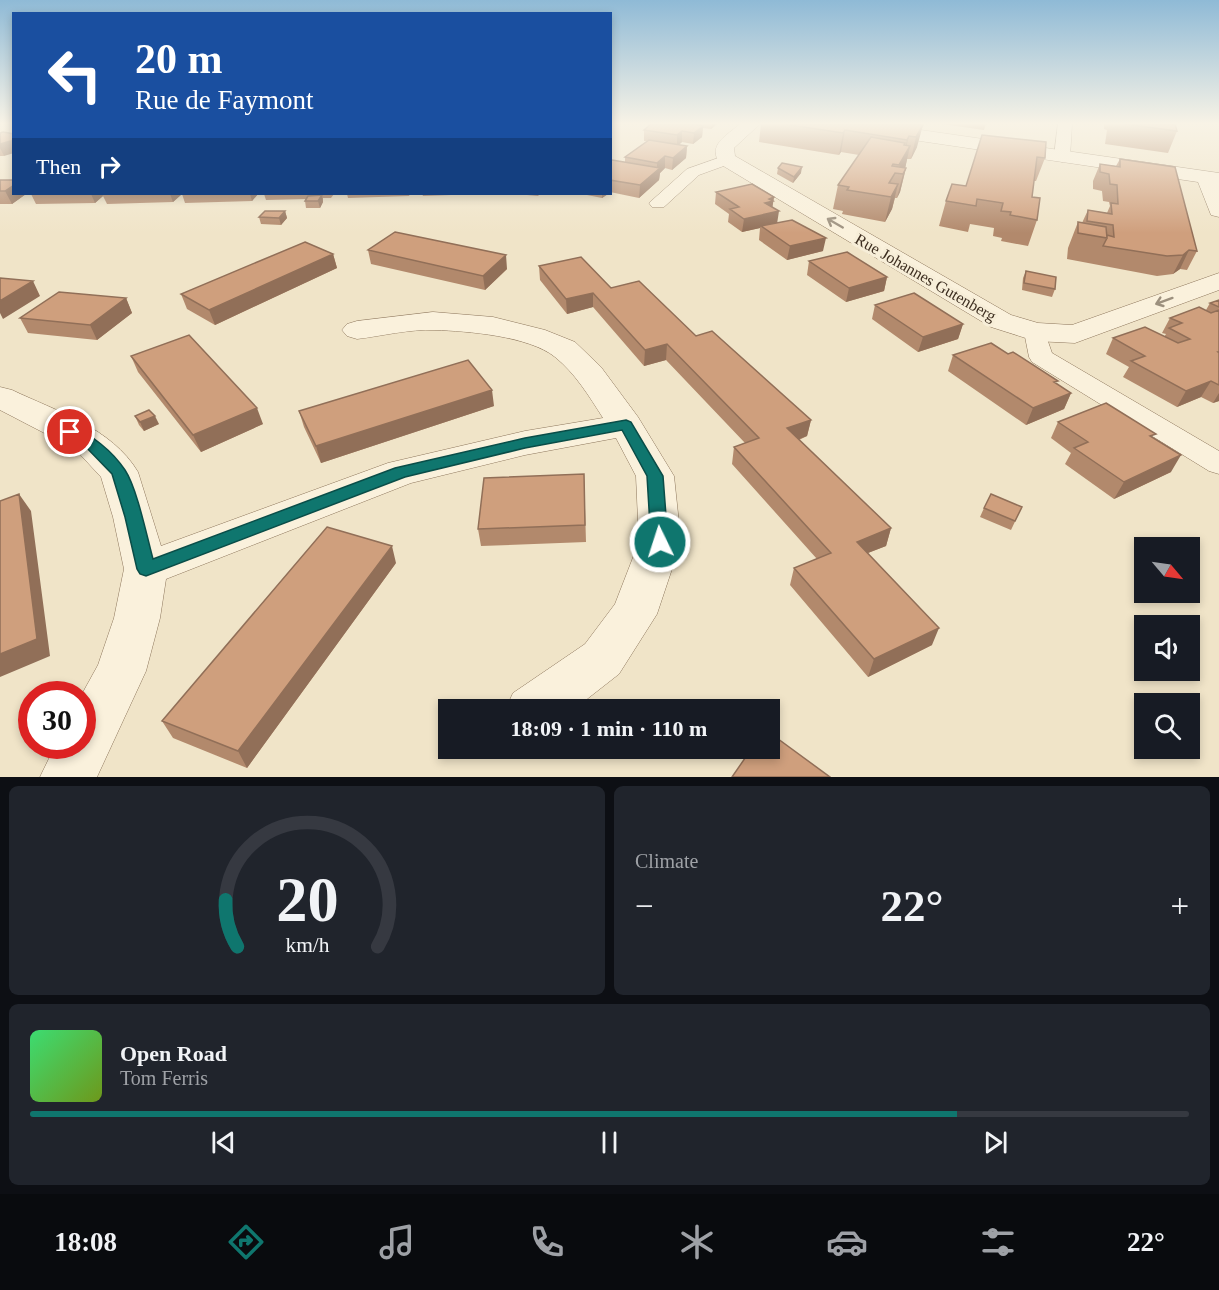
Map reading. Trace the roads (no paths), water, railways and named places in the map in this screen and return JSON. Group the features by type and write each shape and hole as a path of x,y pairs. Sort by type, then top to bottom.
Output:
{"street":[{"name":"Rue Johannes Gutenberg","path":"727,160 1001,321 1035,332 1075,334 1219,281"},
{"path":"1085,160 1213,178 1219,210"},
{"path":"357,330 433,321 494,326 534,336 564,349 590,374 626,425 655,476 660,542 634,614 602,659 546,699"},
{"path":"0,397 88,441 119,472 134,517 146,569 137,618 121,671 68,777"},
{"path":"146,569 401,472 525,443 626,425"}],"lane":[{"path":"658,203 693,172 726,160"},
{"path":"1035,332 1041,357 1219,464"}]}
